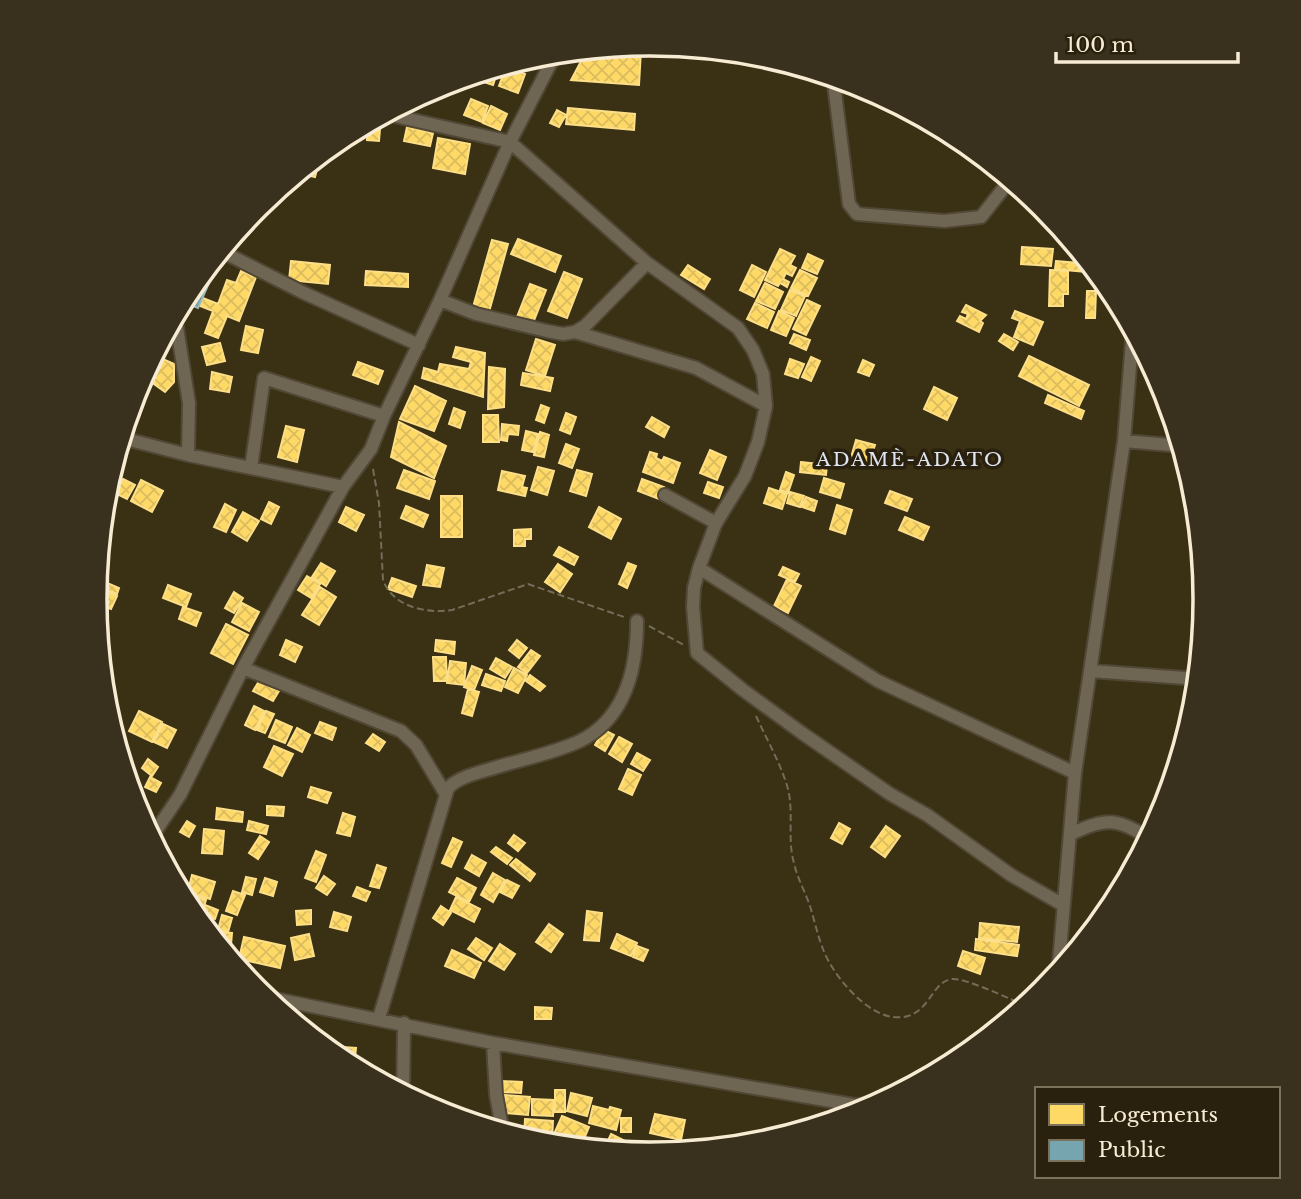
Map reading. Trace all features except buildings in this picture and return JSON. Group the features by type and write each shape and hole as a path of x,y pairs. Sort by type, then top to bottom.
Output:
{"street":[{"path":"158,828 180,795 243,668 342,487 371,449 510,142 550,65"},
{"path":"834,88 849,204 857,214 944,220 981,217 1005,187"},
{"path":"400,117 510,142 647,263 738,328 753,350 763,374 766,406 758,442 745,476 716,523 699,568 693,607 697,653 802,733 890,794 927,815 1011,875 1063,905"},
{"path":"230,256 303,293 419,345"},
{"path":"440,300 476,314 512,323 563,334 575,332 585,326 647,263"},
{"path":"178,332 190,404 188,455"},
{"path":"575,332 696,368 766,406"},
{"path":"1059,958 1075,773 1124,441 1132,347"},
{"path":"251,468 264,378 384,416"},
{"path":"131,440 342,487"},
{"path":"1124,441 1171,445"},
{"path":"665,495 716,523"},
{"path":"699,568 878,681 1075,773"},
{"path":"379,1018 445,793 452,785 475,774 580,741 600,727 617,708 630,682 637,652 637,621"},
{"path":"243,668 401,731 416,745 445,793"},
{"path":"1091,671 1188,678"},
{"path":"1071,834 1095,822 1110,822 1124,825 1141,834"},
{"path":"284,1000 494,1043 842,1108"},
{"path":"403,1083 404,1023"},
{"path":"494,1043 496,1096 501,1121"}],"path":[{"path":"371,449 379,503 383,580 395,599 411,606 452,610 528,584 637,621 668,635 697,653"},
{"path":"755,714 788,789 792,816 793,862 823,951 859,999 871,1010 893,1017 914,1015 929,1001 940,984 952,979 968,982 1016,1002"}],"district":[{"name":"ADAMÈ-ADATO","path":"910,459"}]}
